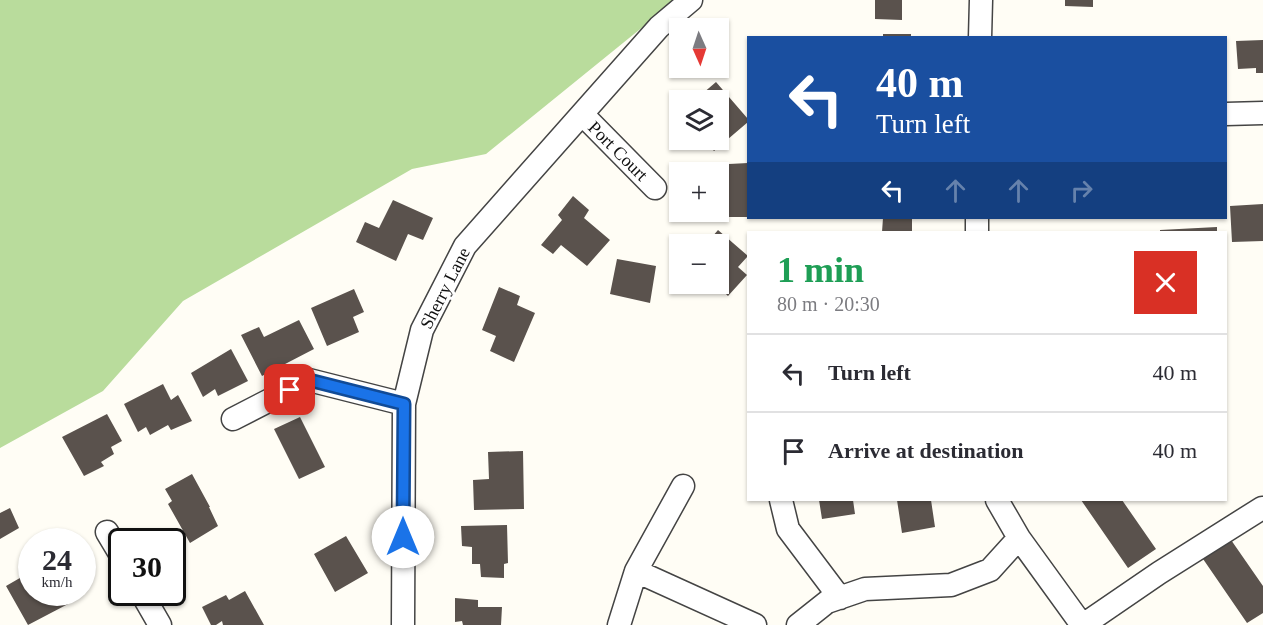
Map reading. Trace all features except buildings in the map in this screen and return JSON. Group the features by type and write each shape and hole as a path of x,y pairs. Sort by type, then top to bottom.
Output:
{"street":[{"name":"Sherry Lane","path":"403,625 404,404 422,330 465,246 659,27 691,0"},
{"path":"980,36 981,0"},
{"path":"1227,114 1263,113"},
{"name":"Port Court","path":"582,114 655,188"},
{"path":"233,419 309,380 404,404"},
{"path":"619,625 636,571 683,486"},
{"path":"781,501 788,529 840,598"},
{"path":"998,501 1019,538 1083,625 1159,573 1263,509"},
{"path":"798,625 827,602 865,589 951,585 990,570 1019,538"},
{"path":"636,571 755,625"},
{"path":"149,606 160,625"}],"green space":[{"path":"0,0 676,0 486,154 412,169 183,301 103,391 0,448"}],"route":[{"path":"290,390 309,380 404,404 403,537"}]}
